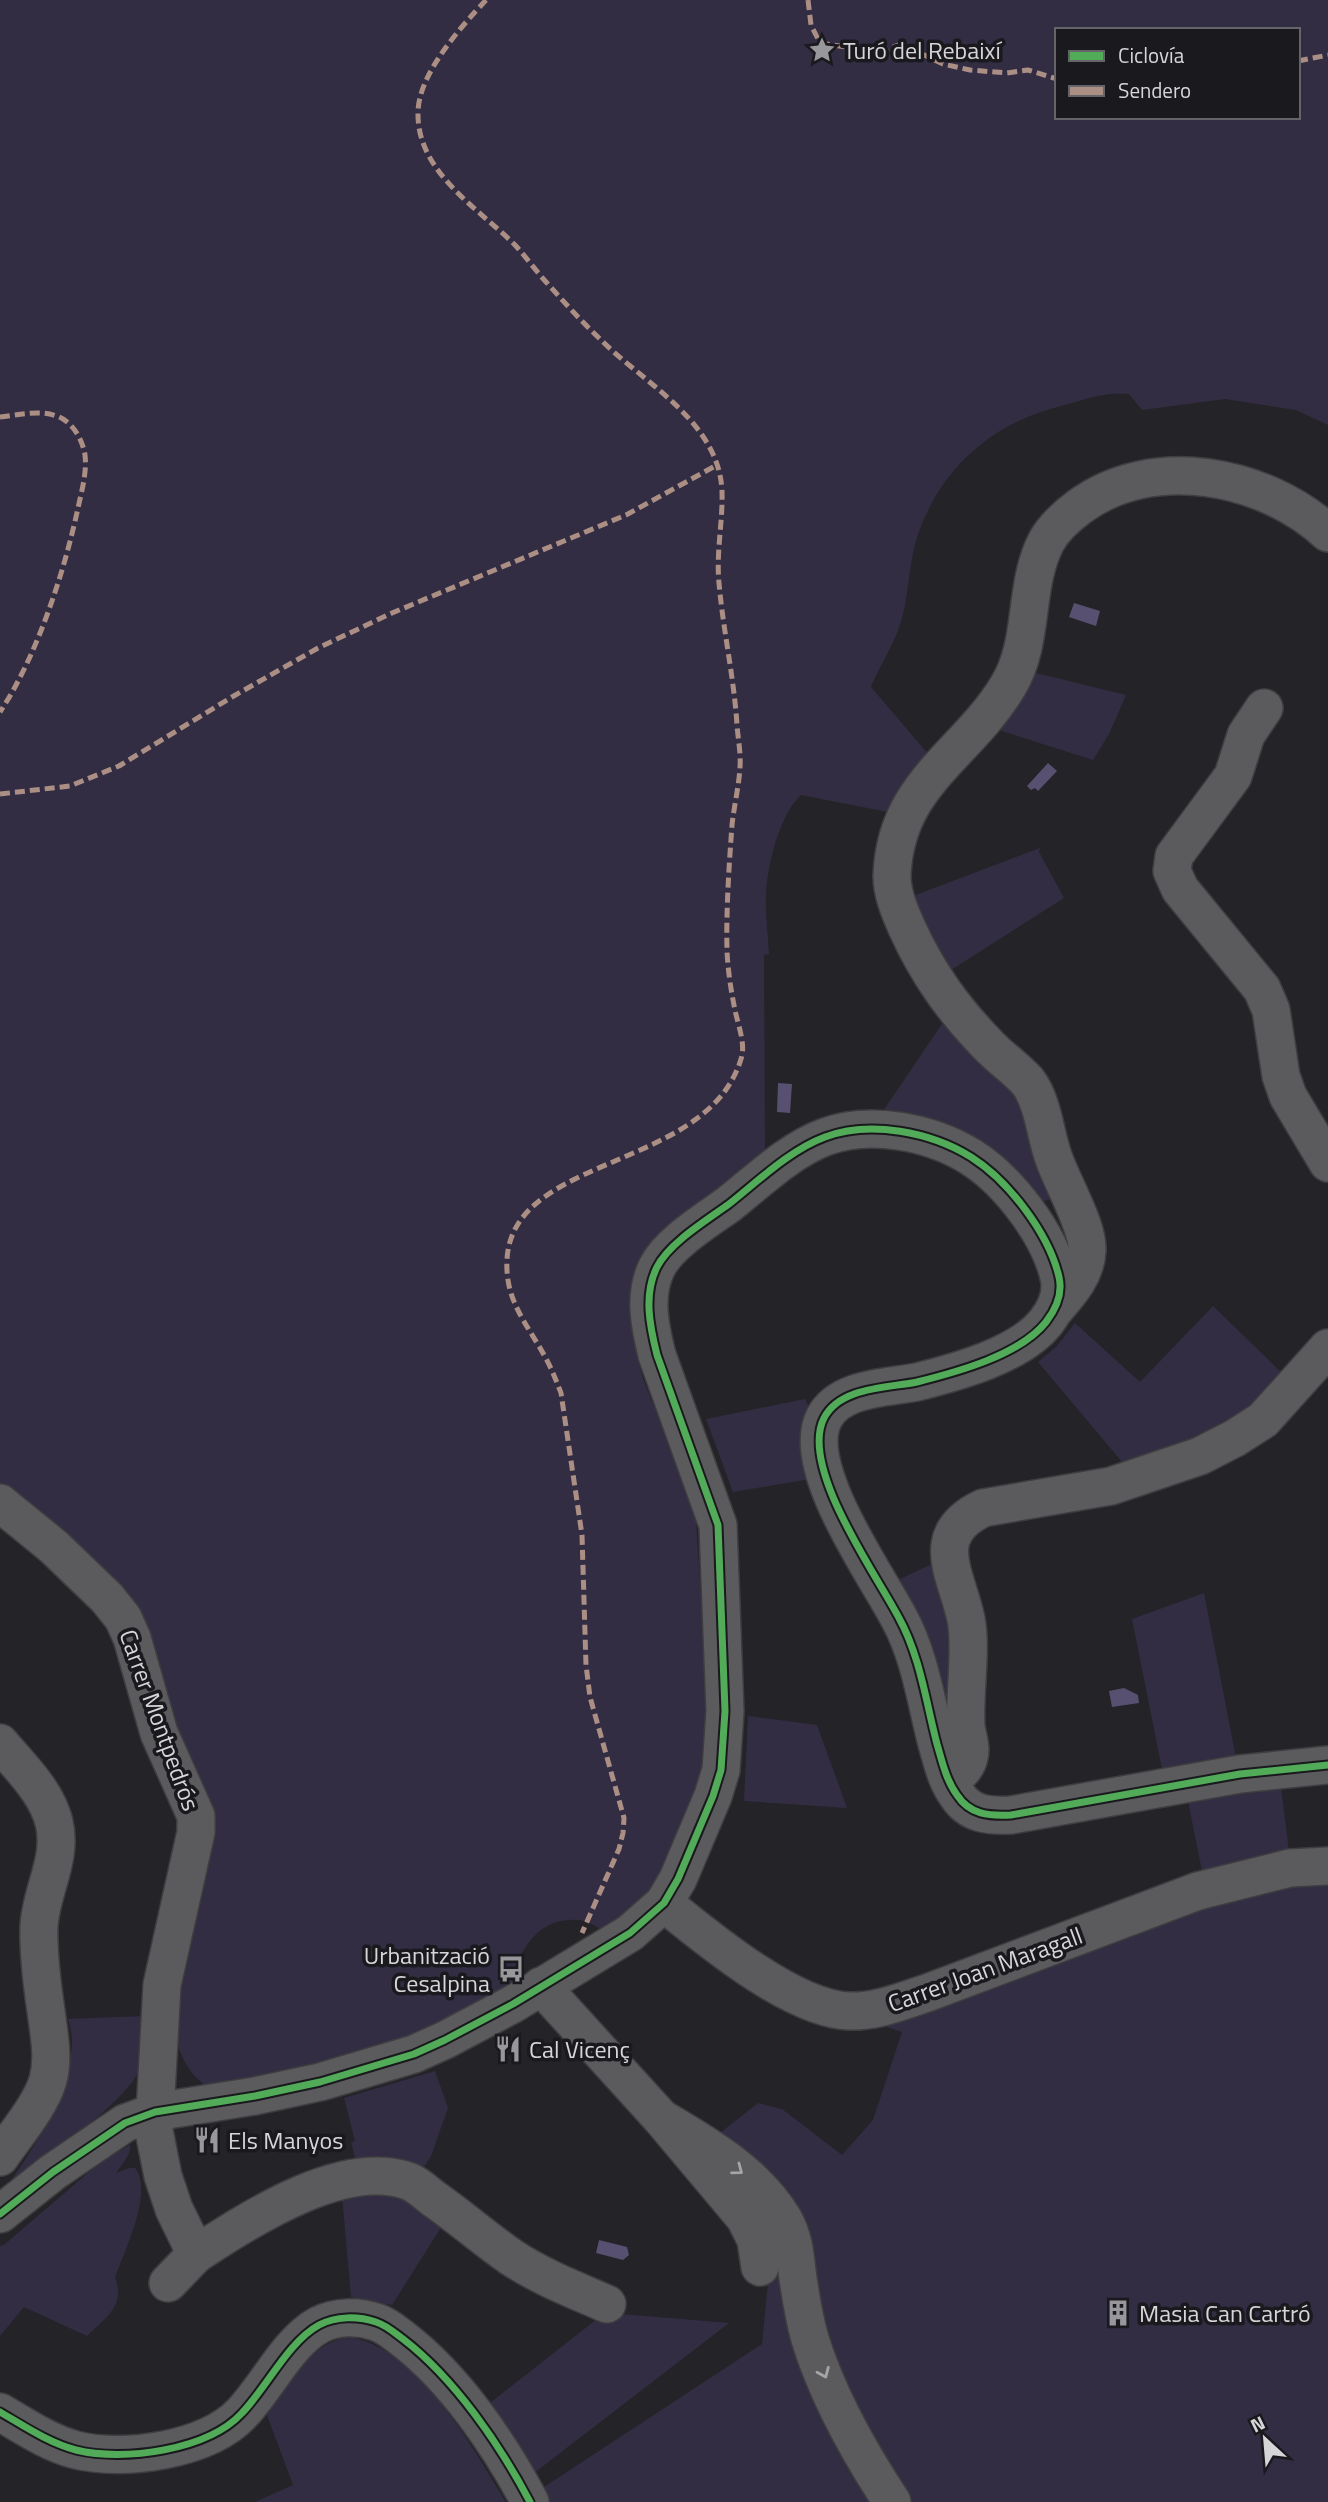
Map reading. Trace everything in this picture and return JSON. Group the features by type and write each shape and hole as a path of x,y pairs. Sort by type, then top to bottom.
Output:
{"street":[{"path":"1328,533 1271,496 1224,480 1193,477 1149,478 1124,483 1094,496 1068,515 1046,541 1037,573 1025,645 1008,687 971,734 933,772 905,815 892,878 898,908 920,957 943,995 990,1047 1028,1083 1040,1108 1058,1168 1080,1219 1088,1251 1079,1281 1040,1330 1028,1340 958,1370 843,1398 832,1406 818,1435 819,1457 845,1522 902,1624 910,1644 950,1782 962,1802 978,1814 1011,1815 1240,1774 1328,1765"},
{"path":"1264,708 1246,735 1233,776 1178,849 1172,871 1180,889 1262,989 1271,1010 1281,1076 1288,1096 1328,1163"},
{"path":"0,2214 78,2154 125,2123 155,2112 256,2096 374,2067 445,2040 513,2004 603,1950 640,1925 664,1903 678,1879 713,1796 721,1770 725,1711 718,1525 669,1389 651,1329 650,1292 657,1266 680,1242 804,1147 824,1137 843,1132 883,1130 934,1140 952,1147 988,1169 1007,1188 1048,1245 1061,1286 1056,1309"},
{"path":"950,1782 965,1766 970,1753 966,1725 966,1621 952,1573 949,1548 954,1530 965,1516 983,1508 1111,1486 1200,1456 1263,1420 1328,1348"},
{"name":"Carrer Montpedrós","path":"0,1503 54,1547 107,1598 123,1618 132,1638 159,1733 196,1816 196,1832 162,1985 154,2131 163,2176 174,2209 196,2254"},
{"path":"0,1743 35,1785 53,1820 56,1858 39,1926 50,2040 48,2081 0,2157"},
{"name":"Carrer Joan Maragall","path":"664,1903 761,1976 820,2006 849,2011 886,2007 927,1993 1198,1891 1290,1868 1328,1866"},
{"path":"541,1986 661,2118 745,2218 755,2240 760,2267"},
{"path":"661,2118 699,2141 749,2178 766,2194 783,2219 795,2248 810,2339 854,2440 892,2502"},
{"path":"167,2283 196,2254 242,2224 306,2192 360,2176 408,2181 512,2258 560,2284 607,2304"},
{"path":"0,2412 48,2439 76,2450 107,2455 146,2452 185,2444 216,2433 240,2415 294,2346 318,2325 347,2317 362,2319 378,2323 392,2331 436,2369 478,2421 520,2482 530,2502"}],"shaded area":[{"path":"0,0 1328,0 1328,425 1296,410 1225,399 1142,410 1129,394 1121,393 1095,397 1036,414 1012,424 990,438 953,472 925,516 916,541 900,624 871,687 929,755 893,813 801,795 781,826 769,867 766,892 769,954 764,955 765,1153 633,1317 635,1347 643,1379 695,1507 710,1728 702,1783 663,1878 613,1937 579,1920 563,1921 539,1932 522,1953 509,1994 420,2041 210,2088 194,2075 183,2059 171,2020 182,1747 121,1589 94,1559 0,1484"},
{"path":"1074,603 1100,611 1096,626 1069,617"},
{"path":"1032,672 1126,695 1109,734 1093,760 996,729"},
{"path":"1048,763 1057,771 1038,791 1035,788 1031,790 1027,786"},
{"path":"1040,848 1039,852 1064,898 948,972 937,956 913,896"},
{"path":"946,1018 1017,1094 1048,1187 1049,1200 1042,1201 1025,1183 883,1111"},
{"path":"778,1083 792,1084 790,1113 777,1112"},
{"path":"1213,1306 1285,1376 1235,1422 1128,1469 1038,1362 1056,1347 1075,1323 1140,1382"},
{"path":"805,1399 809,1407 804,1415 801,1442 811,1479 733,1492 706,1419"},
{"path":"938,1561 951,1619 960,1747 898,1580"},
{"path":"1204,1593 1236,1758 1162,1769 1132,1619"},
{"path":"1124,1688 1138,1695 1139,1703 1112,1707 1109,1691"},
{"path":"748,1716 817,1725 847,1808 744,1801"},
{"path":"1281,1787 1290,1860 1203,1876 1188,1801"},
{"path":"1328,1874 1328,2502 548,2502 544,2487 762,2344 774,2222 715,2137 758,2103 782,2109 842,2155 873,2120 902,2032 878,2024 1142,1919"},
{"path":"146,2016 141,2063 131,2083 99,2116 3,2192 37,2140 58,2099 70,2059 72,2037 68,2019"},
{"path":"435,2071 448,2108 431,2156 419,2175 357,2165 351,2142 355,2141 344,2098"},
{"path":"130,2145 128,2156 116,2173 135,2168 140,2179 141,2192 135,2222 115,2278 118,2296 112,2311 87,2336 24,2307 0,2336 0,2246 102,2161"},
{"path":"366,2192 405,2197 445,2221 392,2305 351,2297 342,2195"},
{"path":"599,2240 627,2247 629,2255 623,2260 596,2253"},
{"path":"621,2314 729,2323 534,2473 490,2403 597,2319 609,2322"},
{"path":"348,2337 373,2344 397,2359 419,2379 459,2428 506,2502 255,2502 293,2485 267,2415 291,2379 311,2356 322,2347"}],"marked path":[{"path":"486,0 443,52 425,83 418,113 420,134 438,171 452,187 515,245 592,332 676,405 708,444 718,466 722,491 719,583 740,757 732,825 727,958 742,1041 741,1059 720,1097 687,1126 564,1185 531,1208 511,1238 508,1280 510,1290 518,1310 549,1364 561,1393 582,1535 586,1665 590,1697 624,1818 619,1849 582,1933"},
{"path":"808,0 811,25 820,43 880,52 901,44 943,64 970,70 1007,73 1028,70 1055,78"},
{"path":"1300,61 1328,55"},
{"path":"0,417 40,413 63,419 78,435 85,461 78,508 48,613 26,666 0,712"},
{"path":"0,794 70,786 119,766 318,648 392,613 626,515 717,465"}],"cycle path":[{"path":"0,2214 53,2172 125,2123 155,2112 255,2096 320,2082 414,2054 445,2040 513,2004 630,1933 664,1903 678,1879 713,1796 721,1770 725,1711 718,1525 657,1355 650,1322 650,1289 657,1267 679,1241 787,1158 825,1137 861,1129 900,1131 938,1141 971,1157 999,1180 1026,1210 1046,1243 1059,1277 1058,1301 1053,1312 1035,1334 987,1361 917,1382 865,1391 841,1400 824,1418 819,1439 822,1464 831,1491 844,1520 899,1618 912,1648 945,1770 962,1802 981,1813 1011,1815 1240,1774 1328,1765"},
{"path":"0,2412 37,2434 76,2450 117,2454 164,2450 187,2444 227,2426 242,2413 297,2342 319,2325 347,2318 362,2319 380,2323 390,2329 441,2373 475,2414 505,2458 530,2502"}],"place":[{"name":"Turó del Rebaixí","path":"822,50"},
{"name":"Urbanització Cesalpina","path":"511,1969"},
{"name":"Cal Vicenç","path":"508,2049"},
{"name":"Els Manyos","path":"207,2140"},
{"name":"Masia Can Cartró","path":"1118,2313"}]}
